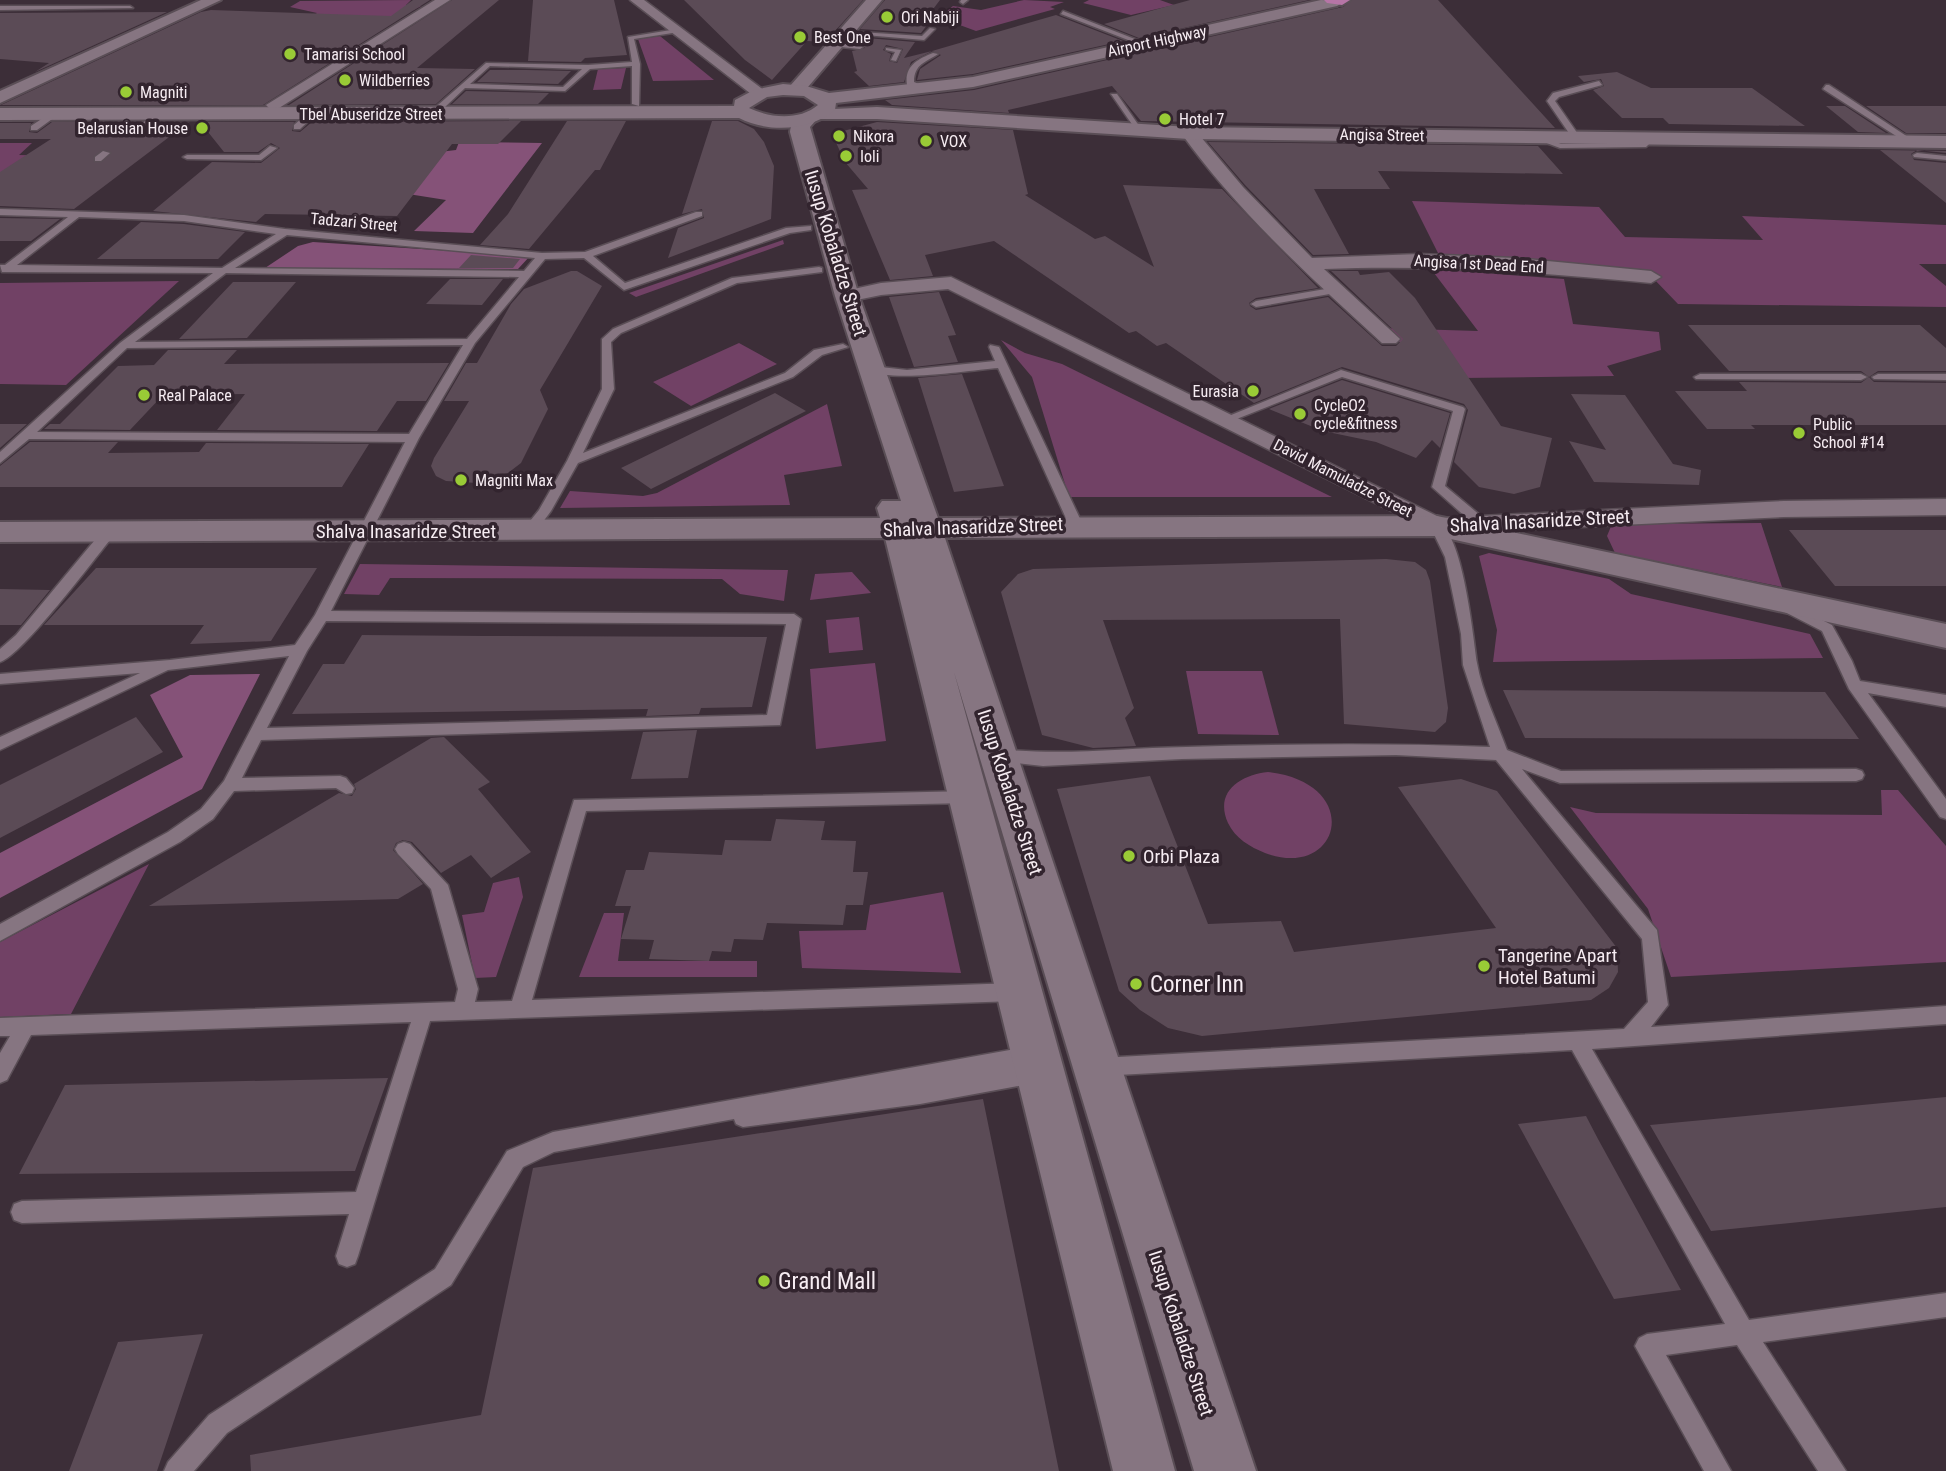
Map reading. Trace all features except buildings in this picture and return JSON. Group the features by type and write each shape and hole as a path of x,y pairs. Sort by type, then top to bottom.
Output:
{"street":[{"path":"0,98 214,0"},
{"path":"274,105 444,0"},
{"path":"636,0 760,94 796,90 820,109"},
{"path":"796,90 874,0"},
{"name":"Airport Highway","path":"820,109 933,94 973,82 1337,0"},
{"path":"812,70 839,87 882,94"},
{"name":"Airport Highway","path":"820,109 882,94 973,82"},
{"path":"750,112 760,94"},
{"name":"Tbel Abuseridze Street","path":"0,105 636,104 750,112"},
{"path":"750,112 820,109"},
{"name":"Angisa Street","path":"820,109 1189,134 1651,138 1914,148 1946,142"},
{"name":"Iusup Kobaladze Street","path":"820,109 800,125 800,132 847,296 872,369 912,529 970,797 1144,1471"},
{"name":"Tbel Abuseridze Street","path":"0,114 161,114 304,121 750,112"},
{"name":"Iusup Kobaladze Street","path":"750,112 778,134 788,154 843,347 998,755 1225,1471"},
{"path":"1189,134 1237,191 1307,264 1390,339"},
{"name":"Angisa 1st Dead End","path":"1307,264 1431,260 1515,264 1651,277"},
{"name":"David Mamuladze Street","path":"847,296 881,289 951,283 1437,526 1946,636"},
{"name":"Shalva Inasaridze Street","path":"0,532 912,529 1076,525 1437,526 1784,509 1946,507"}],"lane":[{"path":"0,8 130,8"},
{"path":"1063,13 1143,44"},
{"path":"840,38 924,38 932,29"},
{"path":"636,104 636,64 630,38 677,31"},
{"path":"840,38 868,36"},
{"path":"840,38 860,47"},
{"path":"917,39 936,38"},
{"path":"888,49 899,51 894,60"},
{"path":"923,89 910,83 909,73 916,62 935,54"},
{"path":"442,105 488,64 588,67 636,64"},
{"path":"463,86 565,89 588,67"},
{"path":"1576,137 1551,101 1556,95 1599,83"},
{"path":"1826,87 1914,148 1946,158"},
{"path":"1114,96 1141,131"},
{"path":"34,128 54,114"},
{"path":"141,128 161,114"},
{"path":"1539,137 1560,146 1646,145 1651,138"},
{"path":"187,157 261,158 273,148"},
{"path":"98,159 106,153"},
{"name":"Tadzari Street","path":"0,212 184,218 285,232 542,256 586,255 699,214"},
{"path":"2,270 78,214"},
{"path":"586,255 624,287 789,230 808,229"},
{"path":"0,459 124,345 220,273 285,232"},
{"path":"0,933 174,837 207,814 230,785 300,650 322,616 413,438 470,342 542,256"},
{"path":"2,270 525,274"},
{"path":"529,531 545,511 573,461 608,389 606,341 617,331 735,281 819,270"},
{"path":"1256,304 1337,289"},
{"path":"124,345 470,342"},
{"path":"573,461 789,375 818,352 843,347"},
{"path":"993,347 1076,525"},
{"path":"872,369 907,373 1002,364"},
{"path":"1225,420 1341,373 1459,409 1438,487 1482,524"},
{"path":"1700,377 1861,377"},
{"path":"1878,377 1946,377"},
{"path":"27,435 413,438"},
{"path":"1437,526 1452,556 1468,634 1470,665 1500,754 1651,936 1658,1005 1631,1035"},
{"path":"0,657 21,638 109,531"},
{"path":"1774,600 1827,628 1845,661 1854,685 1946,812"},
{"path":"257,734 774,721 794,619 322,616"},
{"path":"0,679 170,665 300,650"},
{"path":"0,744 170,665"},
{"path":"1854,685 1946,701"},
{"path":"998,755 1043,760 1182,753 1396,750 1500,754 1560,777 1856,775"},
{"path":"230,785 340,782 346,788"},
{"path":"519,1010 580,805 970,797"},
{"path":"404,849 439,885 468,989 463,1012"},
{"path":"0,1027 1019,992"},
{"path":"346,1256 423,1013"},
{"path":"1097,1068 1577,1041 1631,1035 1946,1015"},
{"path":"0,1073 25,1027"},
{"path":"1577,1041 1743,1333 1833,1471"},
{"path":"177,1471 218,1424 443,1277 515,1159 553,1142 920,1094 1038,1063"},
{"path":"22,1212 363,1203"},
{"path":"1717,1471 1647,1346 1946,1305"}],"shaded area":[{"path":"411,0 406,5 421,6 397,18 287,32 317,13 290,7 300,1"},
{"path":"1024,0 1064,2 1050,7 1055,9 976,31 938,17 953,6 981,10"},
{"path":"1089,0 1160,0 1174,5 1131,15 1083,3"},
{"path":"660,36 714,80 653,81 638,39"},
{"path":"626,68 621,89 593,90 598,69"},
{"path":"459,142 542,143 473,233 414,231 446,200 345,184 431,153 456,150"},
{"path":"0,143 32,143 19,155 73,156 0,179"},
{"path":"1412,201 1599,207 1625,237 1763,240 1742,216 1946,225 1946,264 1919,264 1946,286 1946,307 1678,304 1652,277 1442,261"},
{"path":"783,240 784,244 636,297 629,293"},
{"path":"313,242 530,256 518,269 265,268 298,246"},
{"path":"1431,269 1564,279 1573,324 1659,332 1661,350 1607,366 1614,376 1462,378 1437,353 1389,339 1379,328 1478,331"},
{"path":"179,281 66,385 0,384 0,283"},
{"path":"1001,340 1025,353 1062,364 1332,497 1069,497 1032,377"},
{"path":"739,343 777,364 691,406 653,382"},
{"path":"827,404 842,466 784,475 790,505 560,508 570,491 643,496 657,493"},
{"path":"1761,523 1782,587 1615,553 1607,536 1612,524"},
{"path":"1489,553 1609,579 1631,594 1810,634 1823,658 1493,662 1497,630 1479,556"},
{"path":"360,564 788,570 784,601 740,594 722,579 390,578 379,595 344,594"},
{"path":"852,572 871,593 810,600 815,574"},
{"path":"859,617 863,650 829,653 826,620"},
{"path":"875,663 886,741 816,749 810,669"},
{"path":"1186,671 1262,671 1279,735 1198,734"},
{"path":"260,674 202,789 0,898 0,853 183,757 150,695 190,675"},
{"path":"1268,772 1299,780 1319,793 1330,810 1331,827 1325,843 1311,854 1291,858 1265,853 1244,841 1228,823 1224,802 1232,787 1248,777"},
{"path":"1881,790 1898,790 1946,846 1946,962 1671,977 1648,909 1570,807 1596,813 1882,815"},
{"path":"149,864 71,1014 0,1017 0,942"},
{"path":"519,877 523,897 496,977 475,978 462,915 484,912 493,883"},
{"path":"943,892 961,973 802,968 799,931 866,930 870,905"},
{"path":"604,913 624,913 618,961 757,961 757,977 579,977"}],"place":[{"name":"Ori Nabiji","path":"887,17"},
{"name":"Best One","path":"800,37"},
{"name":"Tamarisi School","path":"290,54"},
{"name":"Wildberries","path":"345,80"},
{"name":"Magniti","path":"126,92"},
{"name":"Hotel 7","path":"1165,119"},
{"name":"Belarusian House","path":"202,128"},
{"name":"Nikora","path":"839,136"},
{"name":"VOX","path":"926,141"},
{"name":"Ioli","path":"846,156"},
{"name":"Eurasia","path":"1253,391"},
{"name":"Real Palace","path":"144,395"},
{"name":"CycleO2 cycle&fitness","path":"1300,414"},
{"name":"Public School #14","path":"1799,433"},
{"name":"Magniti Max","path":"461,480"},
{"name":"Orbi Plaza","path":"1129,856"},
{"name":"Tangerine Apart Hotel Batumi","path":"1484,966"},
{"name":"Corner Inn","path":"1136,984"},
{"name":"Grand Mall","path":"764,1281"}]}
